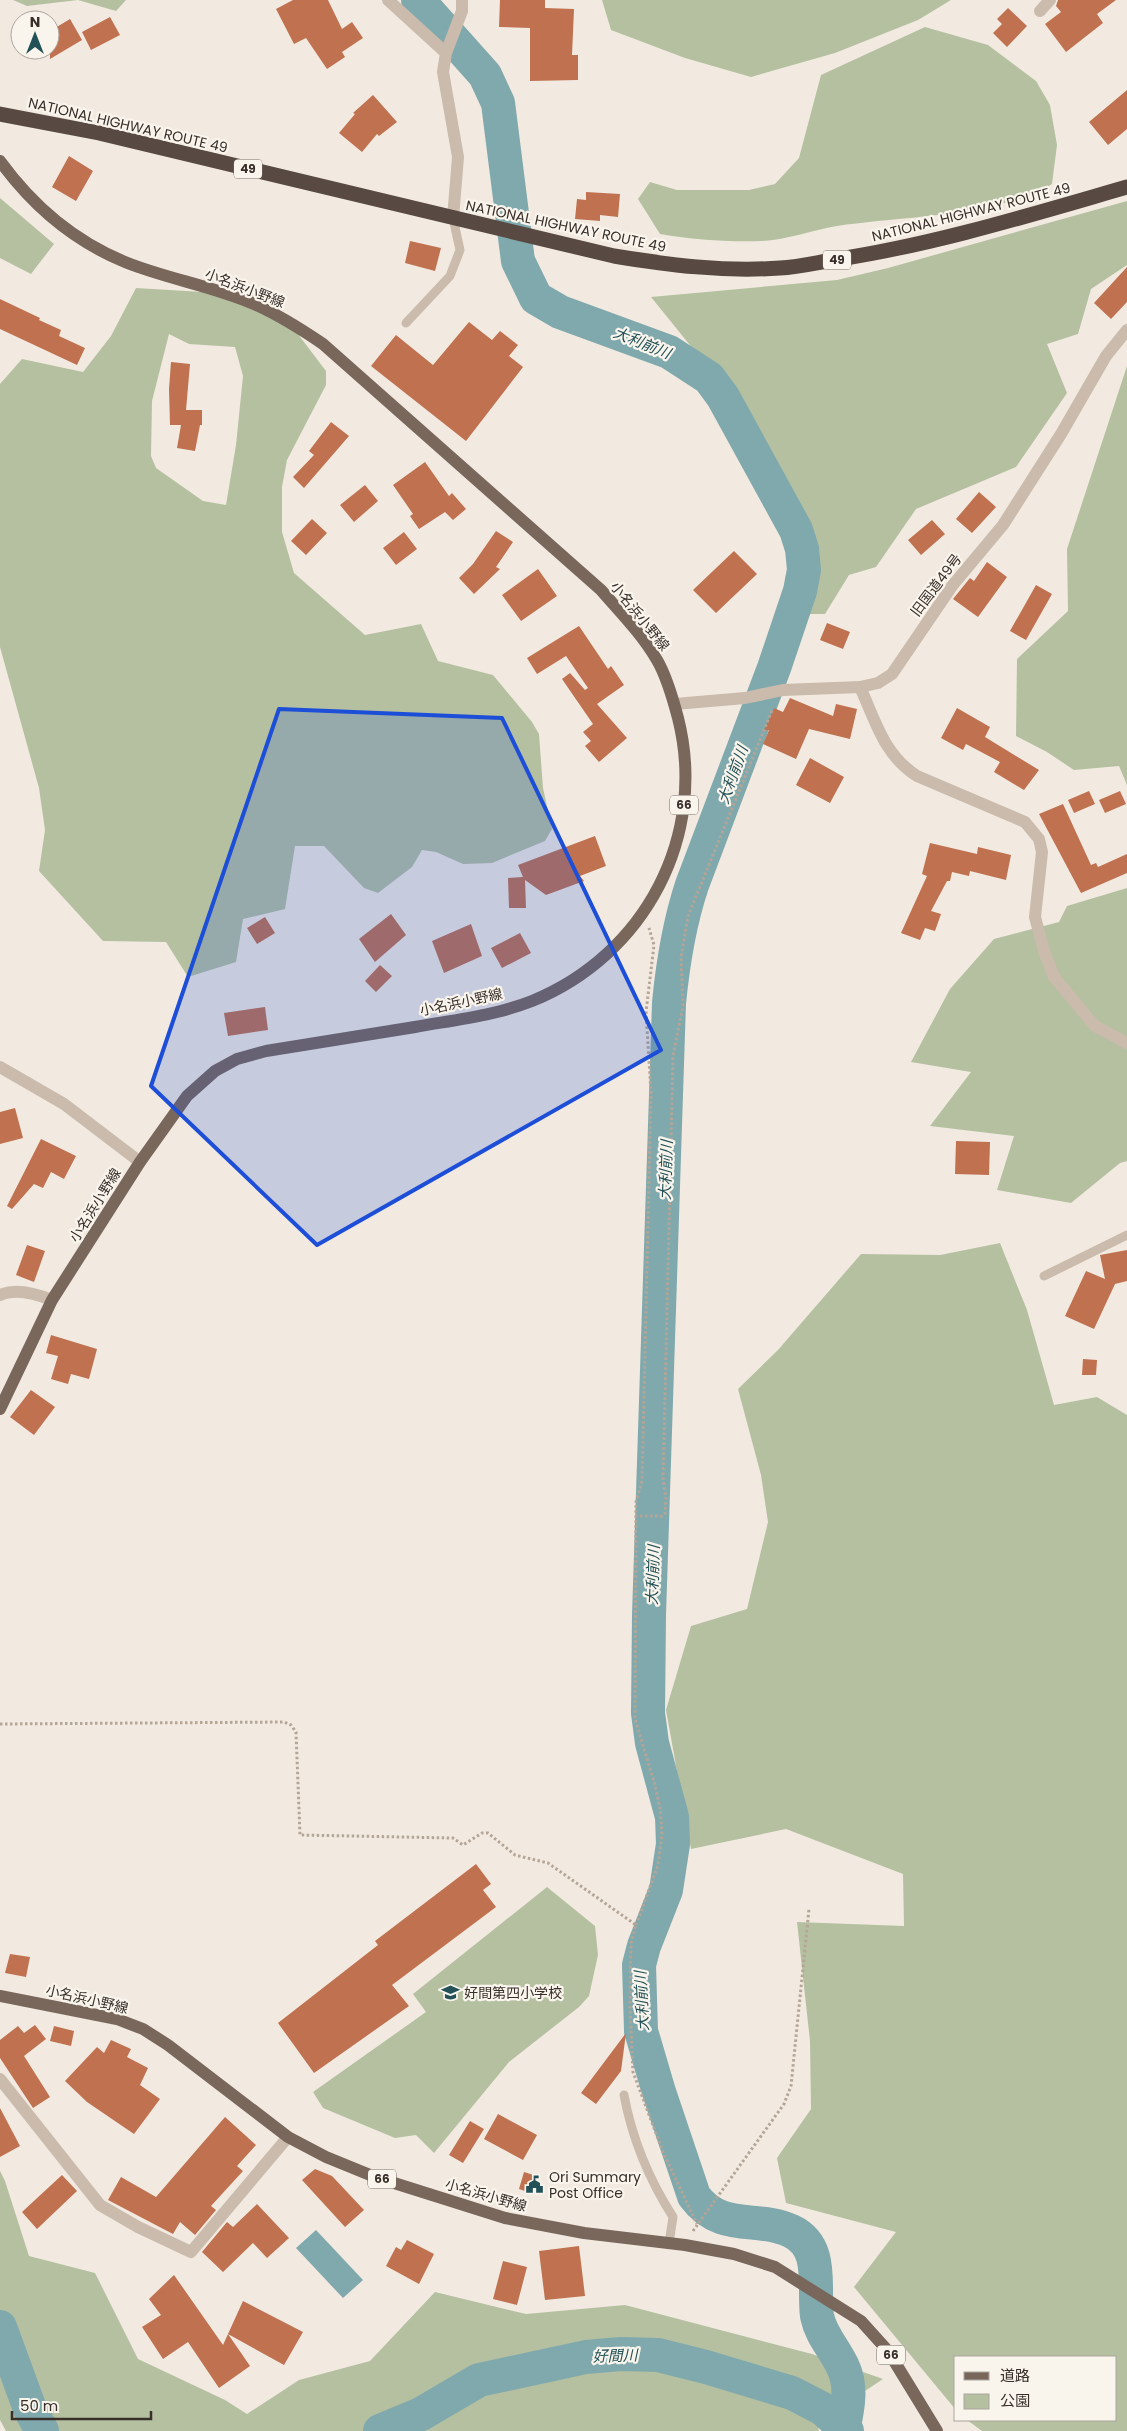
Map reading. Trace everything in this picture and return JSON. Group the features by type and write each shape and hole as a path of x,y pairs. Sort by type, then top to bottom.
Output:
{"highway":[{"name":"NATIONAL HIGHWAY ROUTE 49","path":"0,114 99,133 614,256 668,265 720,269 781,268 866,255 960,234 1127,187"}],"main road":[{"name":"小名浜小野線","path":"0,161 12,177 59,224 88,244 125,262 252,303 283,318 323,344 601,590 639,634 658,661 675,704 684,741 686,789 681,830 664,877 641,918 609,952 571,981 532,1001 486,1015 266,1051 237,1059 215,1071 187,1096 140,1162 52,1300 0,1409"},
{"name":"小名浜小野線","path":"0,1996 117,2019 143,2029 168,2045 288,2137 326,2158 374,2177 505,2218 584,2233 669,2243 734,2254 775,2267 861,2321 888,2351 937,2431"}],"street":[{"path":"388,0 447,50"},
{"path":"453,218 458,157 443,72 447,50 462,12 462,0"},
{"path":"1040,11 1050,0"},
{"name":"旧国道49号","path":"675,704 745,698 779,691 860,688 878,682 892,674 952,586 1003,525 1106,356 1127,330"},
{"path":"860,688 890,754 901,766 917,776 1024,822 1032,829 1039,839 1042,852 1035,917 1044,951 1054,977 1095,1026 1127,1043"},
{"path":"0,1067 64,1104 140,1162"},
{"path":"0,1295 9,1291 52,1300"},
{"path":"0,2079 100,2205 138,2227 191,2252 288,2137"}],"lane":[{"path":"406,323 450,276 460,250 453,218"},
{"path":"1044,1276 1127,1235"},
{"path":"624,2095 629,2120 657,2191 673,2217 669,2243"}],"path":[{"path":"635,1516 662,1516 665,1514 666,1498 662,1479 673,1056 683,1006 681,958 684,935 694,898 779,691"},
{"path":"641,918 652,931 654,945 646,1012 651,1093 642,1482 636,1502 635,1516 635,1719 655,1785 660,1808 662,1835 658,1865 631,1944 630,2006 633,2072 663,2152 697,2224"},
{"path":"0,1724 284,1722 291,1725 296,1732 300,1835 453,1838 463,1845 482,1833 488,1833 515,1854 548,1862 636,1925"},
{"path":"701,2218 784,2104 791,2086 809,1909"}],"highlighted area":[{"path":"279,709 502,718 661,1050 317,1245 151,1086"}],"green space":[{"path":"13,0 78,0 27,6"},
{"path":"78,0 126,0 116,11"},
{"path":"602,0 951,0 918,20 835,53 751,77 685,58 611,30"},
{"path":"925,27 988,45 1036,81 1050,105 1057,145 1052,184 1031,195 978,209 837,226 771,240 711,240 660,234 638,199 650,182 677,190 749,190 775,184 799,158 821,75"},
{"path":"0,198 54,244 31,274 0,258"},
{"path":"1127,201 1127,265 1091,289 1078,334 1047,344 1067,393 1016,467 916,509 876,567 849,575 825,614 810,614 810,571 791,500 740,407 651,297 837,280 888,268"},
{"path":"136,288 269,296 326,371 326,385 287,460 282,487 282,532 294,573 365,635 421,624 438,661 493,675 532,722 539,734 543,788 552,829 545,841 492,863 463,864 436,852 422,850 412,867 378,893 364,888 324,846 295,846 285,909 243,919 236,962 188,977 166,942 103,941 39,871 45,830 39,788 0,647 0,384 22,359 83,372 111,336","holes":["169,334 189,344 235,347 243,376 236,445 226,505 203,501 156,468 151,456 152,401"]},
{"path":"1127,366 1127,785 1119,766 1074,770 1047,752 1016,736 1017,659 1068,611 1067,549"},
{"path":"1127,888 1127,1161 1120,1163 1071,1203 997,1190 1014,1136 930,1126 971,1072 911,1062 950,989 994,939 1059,922 1067,906"},
{"path":"1000,1243 1027,1310 1054,1405 1097,1397 1127,1415 1127,2431 982,2431 968,2421 1117,2421 1117,2356 954,2356 954,2408 854,2287 896,2232 786,2203 777,2158 811,2109 810,2041 797,1922 904,1926 903,1874 786,1829 691,1849 666,1710 691,1626 747,1609 768,1522 761,1475 738,1389 778,1350 861,1254 940,1255"},
{"path":"547,1887 595,1926 598,1955 589,1996 579,2007 509,2062 434,2153 416,2135 395,2138 323,2108 313,2092 426,2012 413,1994"},
{"path":"0,2171 5,2181 29,2256 95,2273 138,2359 225,2400 247,2414 299,2380 370,2361 435,2292 526,2314 625,2305 812,2354 883,2379 817,2423 819,2431 6,2431 0,2420"}],"water":[{"path":"316,2230 363,2280 343,2298 296,2248"}],"building":[{"path":"293,0 328,0 342,29 352,22 363,38 342,52 345,57 327,69 306,38 294,44 276,9"},
{"path":"500,0 545,0 545,8 574,9 572,55 578,55 578,80 530,81 530,28 499,27"},
{"path":"1058,0 1116,0 1097,14 1103,23 1066,52 1045,24 1061,12 1056,6"},
{"path":"1008,8 1027,26 1007,47 993,33 1002,24 997,19"},
{"path":"110,17 120,35 91,50 82,32"},
{"path":"70,19 82,40 60,53 60,25"},
{"path":"1127,90 1127,129 1108,145 1089,122"},
{"path":"373,95 397,122 379,136 377,134 362,152 339,133 355,114 353,113"},
{"path":"69,156 93,171 76,201 52,187"},
{"path":"586,192 620,194 618,217 600,215 600,221 575,219 577,199 586,200"},
{"path":"410,241 441,248 435,271 405,263"},
{"path":"1127,267 1127,302 1111,319 1094,303"},
{"path":"0,299 61,330 59,336 85,348 77,365 0,329"},
{"path":"469,322 492,340 500,331 518,345 509,356 523,367 466,441 371,366 396,335 433,365"},
{"path":"171,362 190,364 186,410 202,410 202,425 200,425 195,451 177,448 181,425 170,425 169,389"},
{"path":"331,422 349,436 304,488 293,477 314,455 309,451"},
{"path":"425,462 449,496 452,493 466,509 453,520 445,512 419,529 410,516 413,514 393,485"},
{"path":"365,485 378,501 354,522 340,505"},
{"path":"979,492 996,507 972,533 956,519"},
{"path":"312,519 327,533 306,555 291,541"},
{"path":"932,520 945,534 921,555 908,540"},
{"path":"496,531 513,542 496,567 500,569 474,594 459,578 473,564"},
{"path":"404,532 417,549 396,565 383,548"},
{"path":"734,551 757,574 716,613 693,590"},
{"path":"987,562 1007,577 978,617 953,599 970,578 974,581"},
{"path":"538,569 557,596 521,621 502,595"},
{"path":"1036,585 1052,594 1026,640 1010,631"},
{"path":"827,623 850,632 843,649 820,640"},
{"path":"579,626 608,669 611,666 624,685 597,704 627,738 599,762 585,746 591,741 583,732 593,724 562,679 570,673 585,690 588,688 566,656 537,674 527,658"},
{"path":"790,698 833,716 836,704 857,709 850,739 809,729 796,759 763,744 769,730 764,730 774,708 783,712"},
{"path":"957,708 990,727 985,737 1039,770 1024,790 994,772 1000,762 966,744 963,750 941,738"},
{"path":"810,758 844,777 830,803 796,785"},
{"path":"1089,791 1095,804 1074,813 1068,800"},
{"path":"1120,791 1126,804 1105,813 1099,800"},
{"path":"1063,804 1091,865 1096,863 1098,867 1127,854 1127,873 1081,893 1039,814"},
{"path":"595,836 606,866 580,876 584,881 546,895 525,880 526,908 509,908 508,878 523,877 518,865"},
{"path":"930,843 977,854 978,847 1011,855 1006,880 970,871 969,876 952,872 950,881 947,881 931,911 941,914 935,931 925,928 920,940 901,933 927,876 922,874"},
{"path":"391,914 406,935 375,962 359,939"},
{"path":"265,917 275,933 257,944 247,928"},
{"path":"471,924 482,956 444,973 432,941"},
{"path":"520,933 531,953 502,968 491,948"},
{"path":"380,965 392,976 376,992 365,981"},
{"path":"265,1007 268,1030 228,1036 224,1013"},
{"path":"15,1108 23,1138 0,1144 0,1112"},
{"path":"41,1139 76,1156 64,1179 51,1172 43,1188 34,1184 12,1209 7,1206"},
{"path":"956,1141 990,1142 989,1175 955,1174"},
{"path":"27,1245 45,1251 34,1282 16,1275"},
{"path":"1127,1250 1127,1281 1115,1284 1094,1329 1065,1316 1086,1271 1105,1279 1100,1255"},
{"path":"51,1335 97,1349 89,1379 71,1374 68,1384 51,1379 58,1356 46,1353"},
{"path":"1083,1359 1097,1360 1096,1375 1082,1375"},
{"path":"31,1390 55,1407 34,1435 10,1417"},
{"path":"476,1864 491,1884 483,1890 496,1907 392,1985 409,2006 314,2073 278,2023 378,1945 375,1941"},
{"path":"10,1954 30,1957 26,1977 5,1973"},
{"path":"35,2025 46,2039 24,2056 50,2097 33,2108 0,2058 0,2040 18,2026 24,2033"},
{"path":"54,2026 74,2031 71,2046 50,2041"},
{"path":"626,2033 621,2071 596,2104 581,2093"},
{"path":"111,2040 131,2049 127,2057 148,2068 140,2085 160,2099 134,2134 87,2102 65,2081 97,2047 104,2053"},
{"path":"0,2108 20,2146 0,2157"},
{"path":"498,2114 537,2135 523,2160 484,2139"},
{"path":"225,2117 256,2145 237,2166 243,2171 211,2206 216,2210 195,2235 180,2222 173,2234 108,2200 121,2177 156,2197"},
{"path":"470,2121 484,2129 463,2163 449,2155"},
{"path":"315,2169 332,2176 364,2210 345,2227 302,2180"},
{"path":"524,2172 540,2177 534,2194 519,2189"},
{"path":"62,2175 77,2191 37,2229 22,2212"},
{"path":"257,2204 289,2238 267,2258 253,2243 223,2272 202,2252 227,2222 233,2227"},
{"path":"407,2240 434,2254 419,2284 386,2266 396,2247 401,2250"},
{"path":"579,2246 585,2296 545,2300 539,2251"},
{"path":"503,2261 527,2267 517,2305 493,2299"},
{"path":"174,2275 223,2345 228,2334 250,2366 219,2388 188,2342 163,2359 142,2327 161,2315 149,2299"},
{"path":"243,2301 303,2332 284,2365 228,2334"}],"waterway":[{"name":"大利前川","path":"418,0 485,75 498,103 518,261 536,298 560,312 669,352 709,378 723,397 796,530 802,549 804,570 800,591 774,668 687,900 680,929 669,1003 649,1615 648,1713 652,1743 672,1817 673,1844 666,1890 644,1946 639,1965 641,2031 659,2092 694,2196 716,2215 728,2219 778,2226 802,2238 809,2247 815,2269 816,2305 819,2323 843,2367 848,2382 848,2404 844,2426"},
{"name":"好間川","path":"0,2327 30,2409 42,2431"},
{"name":"好間川","path":"380,2431 421,2414 479,2380 586,2357 621,2354 658,2355 706,2367 792,2393 823,2409 847,2431"}],"place":[{"name":"好間第四小学校","path":"450,1993"},
{"name":"Ori Summary Post Office","path":"535,2185"}]}
